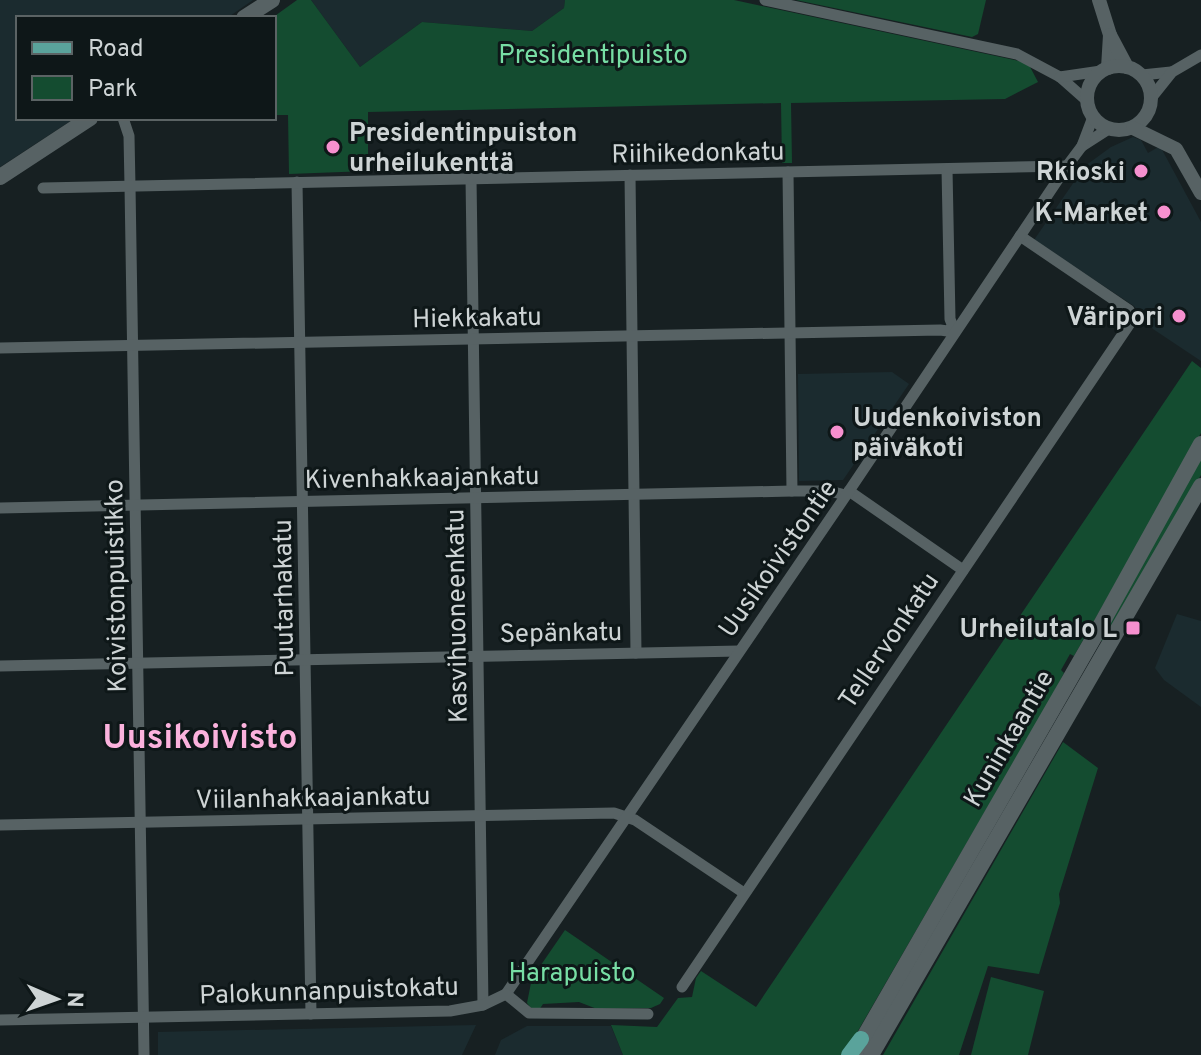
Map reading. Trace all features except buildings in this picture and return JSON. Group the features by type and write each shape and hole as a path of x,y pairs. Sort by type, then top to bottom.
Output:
{"main road":[{"path":"247,16 272,0"},
{"path":"0,177 87,120"},
{"name":"Kuninkaantie","path":"851,1055 1087,649 1201,444"},
{"name":"Kuninkaantie","path":"871,1055 1201,486"}],"street":[{"path":"765,0 1017,54 1060,77 1086,100 1093,117 1110,128 1121,130 1133,128 1142,122 1149,112 1152,97 1172,72 1201,55"},
{"path":"1099,0 1110,35 1127,67 1142,75 1172,72"},
{"path":"1086,100 1093,78 1104,70 1110,35"},
{"path":"1060,77 1127,67"},
{"path":"1142,75 1152,97"},
{"path":"1149,112 1167,143 1182,158 1201,193"},
{"path":"1082,146 1093,117"},
{"name":"Koivistonpuistikko","path":"124,120 129,136 144,1055"},
{"path":"1082,146 1110,128"},
{"path":"1133,128 1167,143"},
{"name":"Uusikoivistontie","path":"506,994 1082,146"},
{"name":"Riihikedonkatu","path":"43,188 1067,166"},
{"path":"947,169 950,319 955,332"},
{"path":"788,172 792,491"},
{"path":"630,175 636,653"},
{"name":"Kasvihuoneenkatu","path":"471,178 483,1005"},
{"name":"Puutarhakatu","path":"297,182 311,1014"},
{"name":"Tellervonkatu","path":"682,987 1133,319 1129,310 1020,236"},
{"name":"Hiekkakatu","path":"0,348 791,332 955,332"},
{"name":"Kivenhakkaajankatu","path":"0,508 792,491 847,493"},
{"path":"847,493 963,570"},
{"name":"Sepänkatu","path":"0,666 739,651"},
{"path":"628,815 744,893"},
{"name":"Viilanhakkaajankatu","path":"0,825 628,815"},
{"path":"506,994 529,1013 648,1014"},
{"name":"Palokunnanpuistokatu","path":"0,1020 450,1011 483,1005 506,994"}],"shaded area":[{"path":"0,0 253,0 230,16 16,16 16,120 72,120 0,167"},
{"path":"311,0 565,0 564,8 532,31 422,22 360,67"},
{"path":"1133,137 1141,140 1148,153 1160,146 1201,222 1201,361 1153,329 1134,306 1034,240 1085,166 1111,147"},
{"name":"Uudenkoiviston päiväkoti","path":"892,372 909,384 843,480 799,481 798,374"},
{"path":"1177,614 1201,621 1201,707 1164,680 1155,668"},
{"path":"476,1025 462,1055 158,1055 158,1032"},
{"path":"527,1026 611,1026 623,1055 495,1055 501,1040"}],"green space":[{"name":"Presidentipuisto","path":"297,0 311,0 360,67 422,22 532,31 564,8 565,0 734,0 1028,63 1038,82 1005,99 791,103 792,163 782,163 781,103 368,112 368,171 289,174 288,115 276,115 275,16"},
{"path":"796,0 986,0 978,34 972,37"},
{"path":"1192,361 1201,368 1201,433 1074,656 1070,654 1053,694 844,1055 623,1055 611,1025 657,1027 678,998 692,997 696,978 701,971 756,1007"},
{"path":"1201,451 1201,475 1103,642 1097,637"},
{"path":"1063,742 1098,768 1059,894 1060,903 1039,974 988,966 959,1055 883,1055"},
{"name":"Harapuisto","path":"565,930 664,998 660,1004 651,1008 597,1009 579,1002 543,1004 539,1010 531,1008 527,1003 532,978"},
{"path":"991,977 1044,991 1028,1055 971,1055"}],"place":[{"name":"Presidentinpuiston urheilukenttä","path":"333,147"},
{"name":"Rkioski","path":"1141,171"},
{"name":"K-Market","path":"1164,212"},
{"name":"Väripori","path":"1179,316"},
{"name":"Uudenkoiviston päiväkoti","path":"837,432"},
{"name":"Urheilutalo L","path":"1133,628"}],"district":[{"name":"Uusikoivisto","path":"200,736"}]}
